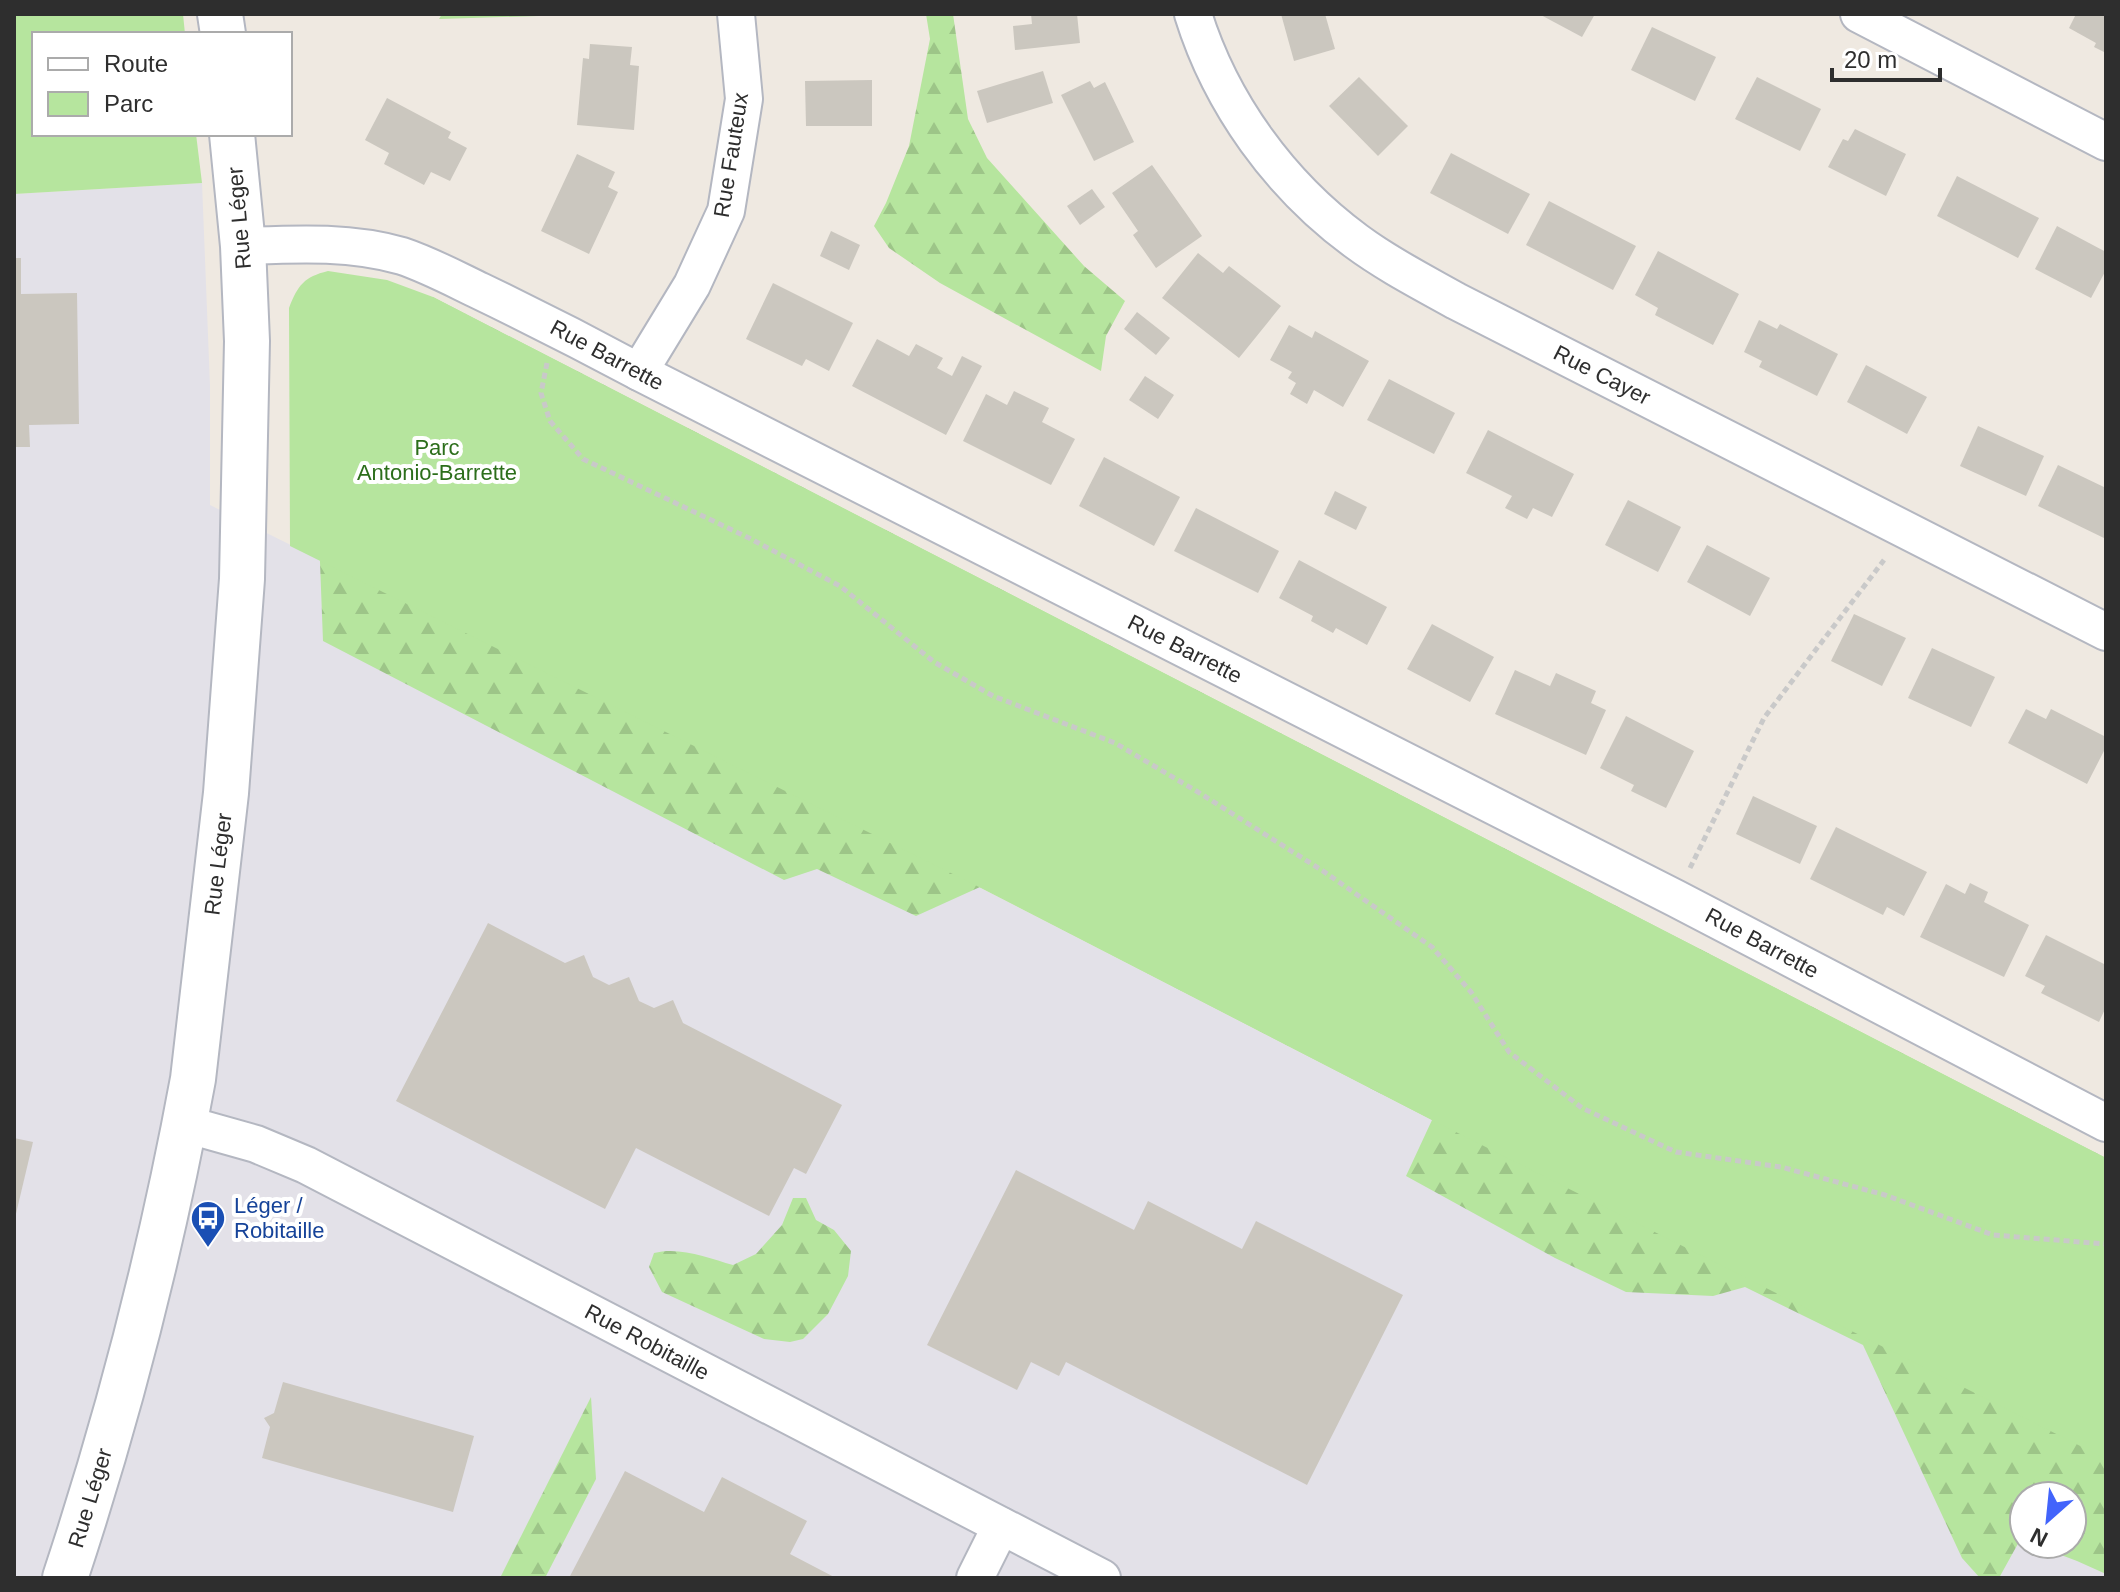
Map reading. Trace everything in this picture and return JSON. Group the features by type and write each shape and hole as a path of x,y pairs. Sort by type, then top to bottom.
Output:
{"street":[{"name":"Rue Fauteux","path":"639,372 692,285 726,211 744,99 736,14"},
{"name":"Rue Cayer","path":"1193,14 1224,89 1248,130 1312,205 1355,241 1456,301 2106,632"},
{"path":"1859,14 2106,142"},
{"name":"Rue Léger","path":"65,1578 92,1497 139,1325 193,1079 226,793 242,579 247,341 243,246 232,136"},
{"name":"Rue Barrette","path":"243,246 331,244 374,250 402,257 446,275 555,327 1675,898 2106,1123"},
{"name":"Rue Robitaille","path":"185,1124 256,1144 306,1165 1102,1578"},
{"path":"975,1578 1001,1526"}],"path":[{"path":"555,327 541,393 550,421 583,459 749,538 840,586 934,662 993,696 1115,743 1323,871 1432,947 1471,992 1509,1052 1582,1108 1676,1152 1781,1167 1885,1195 1993,1235 2106,1244"},
{"path":"1675,898 1764,718 1908,530"}],"shaded area":[{"path":"202,183 210,386 210,505 979,887 1432,1120 2106,1459 2106,1578 14,1578 14,194"}],"green space":[{"path":"14,14 183,14 185,32 32,32 32,136 196,136 202,183 14,194"},
{"path":"442,14 570,14 570,15 439,19"},
{"path":"926,14 953,14 968,119 987,158 1084,266 1125,301 1106,336 1101,371 940,283 889,248 874,226 909,146 930,39"},
{"name":"Parc Antonio-Barrette","path":"328,271 387,280 433,297 2106,1158 2106,1459 1432,1120 979,887 290,546 289,308 303,283"},
{"name":"Parc Antonio-Barrette","path":"433,297 2106,1158 2106,1574 2074,1560 2088,1560 2088,1480 2008,1480 2009,1560 1999,1578 1980,1578 1962,1558 1863,1345 1745,1287 1713,1296 1626,1292 1555,1258 1406,1176 1432,1120 980,887 916,916 817,869 784,880 323,641 313,378"},
{"path":"793,1198 806,1198 816,1220 834,1230 851,1251 848,1276 828,1314 803,1339 790,1342 764,1339 662,1292 649,1267 654,1253 684,1252 733,1265 756,1254 782,1225"},
{"path":"591,1397 596,1479 545,1578 500,1578"}],"building":[{"path":"1031,14 1077,14 1080,43 1015,50 1013,26 1032,24"},
{"path":"1281,14 1325,14 1335,49 1294,61"},
{"path":"1539,14 1595,14 1582,37"},
{"path":"2076,14 2106,14 2106,53 2094,47 2096,43 2069,28"},
{"path":"1652,27 1716,57 1695,101 1631,70"},
{"path":"590,44 632,47 630,65 639,66 634,130 577,125 583,58 589,59"},
{"path":"1043,71 1053,103 987,123 977,91"},
{"path":"1359,77 1408,126 1378,156 1329,106"},
{"path":"1757,77 1821,109 1800,151 1735,119"},
{"path":"872,80 872,126 806,126 805,81"},
{"path":"1090,81 1094,88 1105,82 1134,142 1094,161 1061,95"},
{"path":"387,98 451,132 448,138 467,148 450,181 431,172 424,185 384,164 389,153 365,140"},
{"path":"1855,129 1906,154 1886,196 1828,167 1843,139 1848,141"},
{"path":"1451,153 1530,194 1508,234 1430,193"},
{"path":"577,154 615,172 608,187 618,192 589,254 541,231"},
{"path":"1152,165 1202,236 1156,268 1133,235 1138,231 1112,193"},
{"path":"1957,176 2039,218 2018,258 1937,216"},
{"path":"1092,189 1105,207 1080,225 1067,206"},
{"path":"1549,201 1636,246 1613,290 1526,245"},
{"path":"2057,226 2106,252 2106,270 2091,298 2035,269"},
{"path":"831,231 860,245 849,270 820,256"},
{"path":"1658,251 1739,294 1713,345 1655,315 1658,308 1635,295"},
{"path":"1198,253 1223,273 1229,266 1281,306 1239,358 1162,298"},
{"path":"14,258 21,258 21,294 77,293 79,424 29,425 30,447 14,447"},
{"path":"773,283 853,323 829,371 806,359 802,366 746,339"},
{"path":"1137,312 1170,338 1156,355 1124,329"},
{"path":"1759,320 1777,329 1780,324 1838,354 1817,396 1759,367 1762,361 1744,352"},
{"path":"1289,325 1312,338 1315,331 1369,361 1343,407 1314,390 1307,404 1290,394 1296,383 1288,378 1292,372 1270,360"},
{"path":"877,339 909,356 916,344 943,358 937,368 952,376 962,356 982,366 946,435 852,386"},
{"path":"1866,365 1927,397 1907,434 1847,402"},
{"path":"1145,376 1174,395 1158,419 1129,400"},
{"path":"1389,379 1455,413 1434,454 1367,420"},
{"path":"1014,391 1049,408 1042,422 1075,439 1051,485 963,441 986,394 1007,405"},
{"path":"1978,426 2044,456 2026,496 1960,466"},
{"path":"1488,430 1574,474 1552,517 1533,508 1527,519 1505,508 1512,496 1466,473"},
{"path":"1104,457 1180,497 1154,546 1079,506"},
{"path":"2058,465 2106,488 2106,539 2038,506"},
{"path":"1335,491 1367,507 1356,530 1324,514"},
{"path":"1628,500 1681,527 1658,572 1605,545"},
{"path":"1196,508 1279,551 1258,593 1174,551"},
{"path":"1707,545 1770,578 1750,616 1687,582"},
{"path":"1299,560 1387,607 1367,645 1336,628 1333,633 1311,621 1313,616 1279,598"},
{"path":"1854,614 1906,638 1882,686 1831,661"},
{"path":"1432,624 1494,657 1470,702 1407,669"},
{"path":"1932,648 1995,677 1971,727 1908,698"},
{"path":"1515,670 1550,686 1556,673 1596,691 1591,703 1606,710 1586,755 1495,714"},
{"path":"2026,709 2046,719 2051,709 2106,737 2106,747 2087,784 2008,743"},
{"path":"1626,716 1694,751 1666,808 1631,791 1634,785 1600,768"},
{"path":"1753,796 1817,826 1800,864 1736,834"},
{"path":"1836,827 1927,872 1904,916 1887,907 1883,915 1810,879"},
{"path":"1970,883 1988,892 1984,902 2029,925 2004,977 1920,937 1946,884 1965,894"},
{"path":"488,923 565,963 584,955 593,977 609,985 629,977 639,1001 654,1008 673,1000 683,1023 842,1105 806,1174 794,1168 769,1216 636,1148 605,1209 396,1101"},
{"path":"2046,935 2106,965 2106,1007 2099,1022 2041,993 2045,986 2025,976"},
{"path":"14,1138 33,1142 15,1218 14,1218"},
{"path":"1016,1170 1134,1230 1148,1201 1242,1249 1256,1221 1403,1295 1307,1485 1066,1362 1059,1376 1031,1362 1017,1390 927,1345"},
{"path":"283,1382 474,1436 453,1512 262,1458 270,1427 264,1418 274,1413"},
{"path":"625,1471 704,1512 722,1477 807,1521 790,1554 836,1578 569,1578"}],"place":[{"name":"Léger / Robitaille","path":"208,1249"}]}
